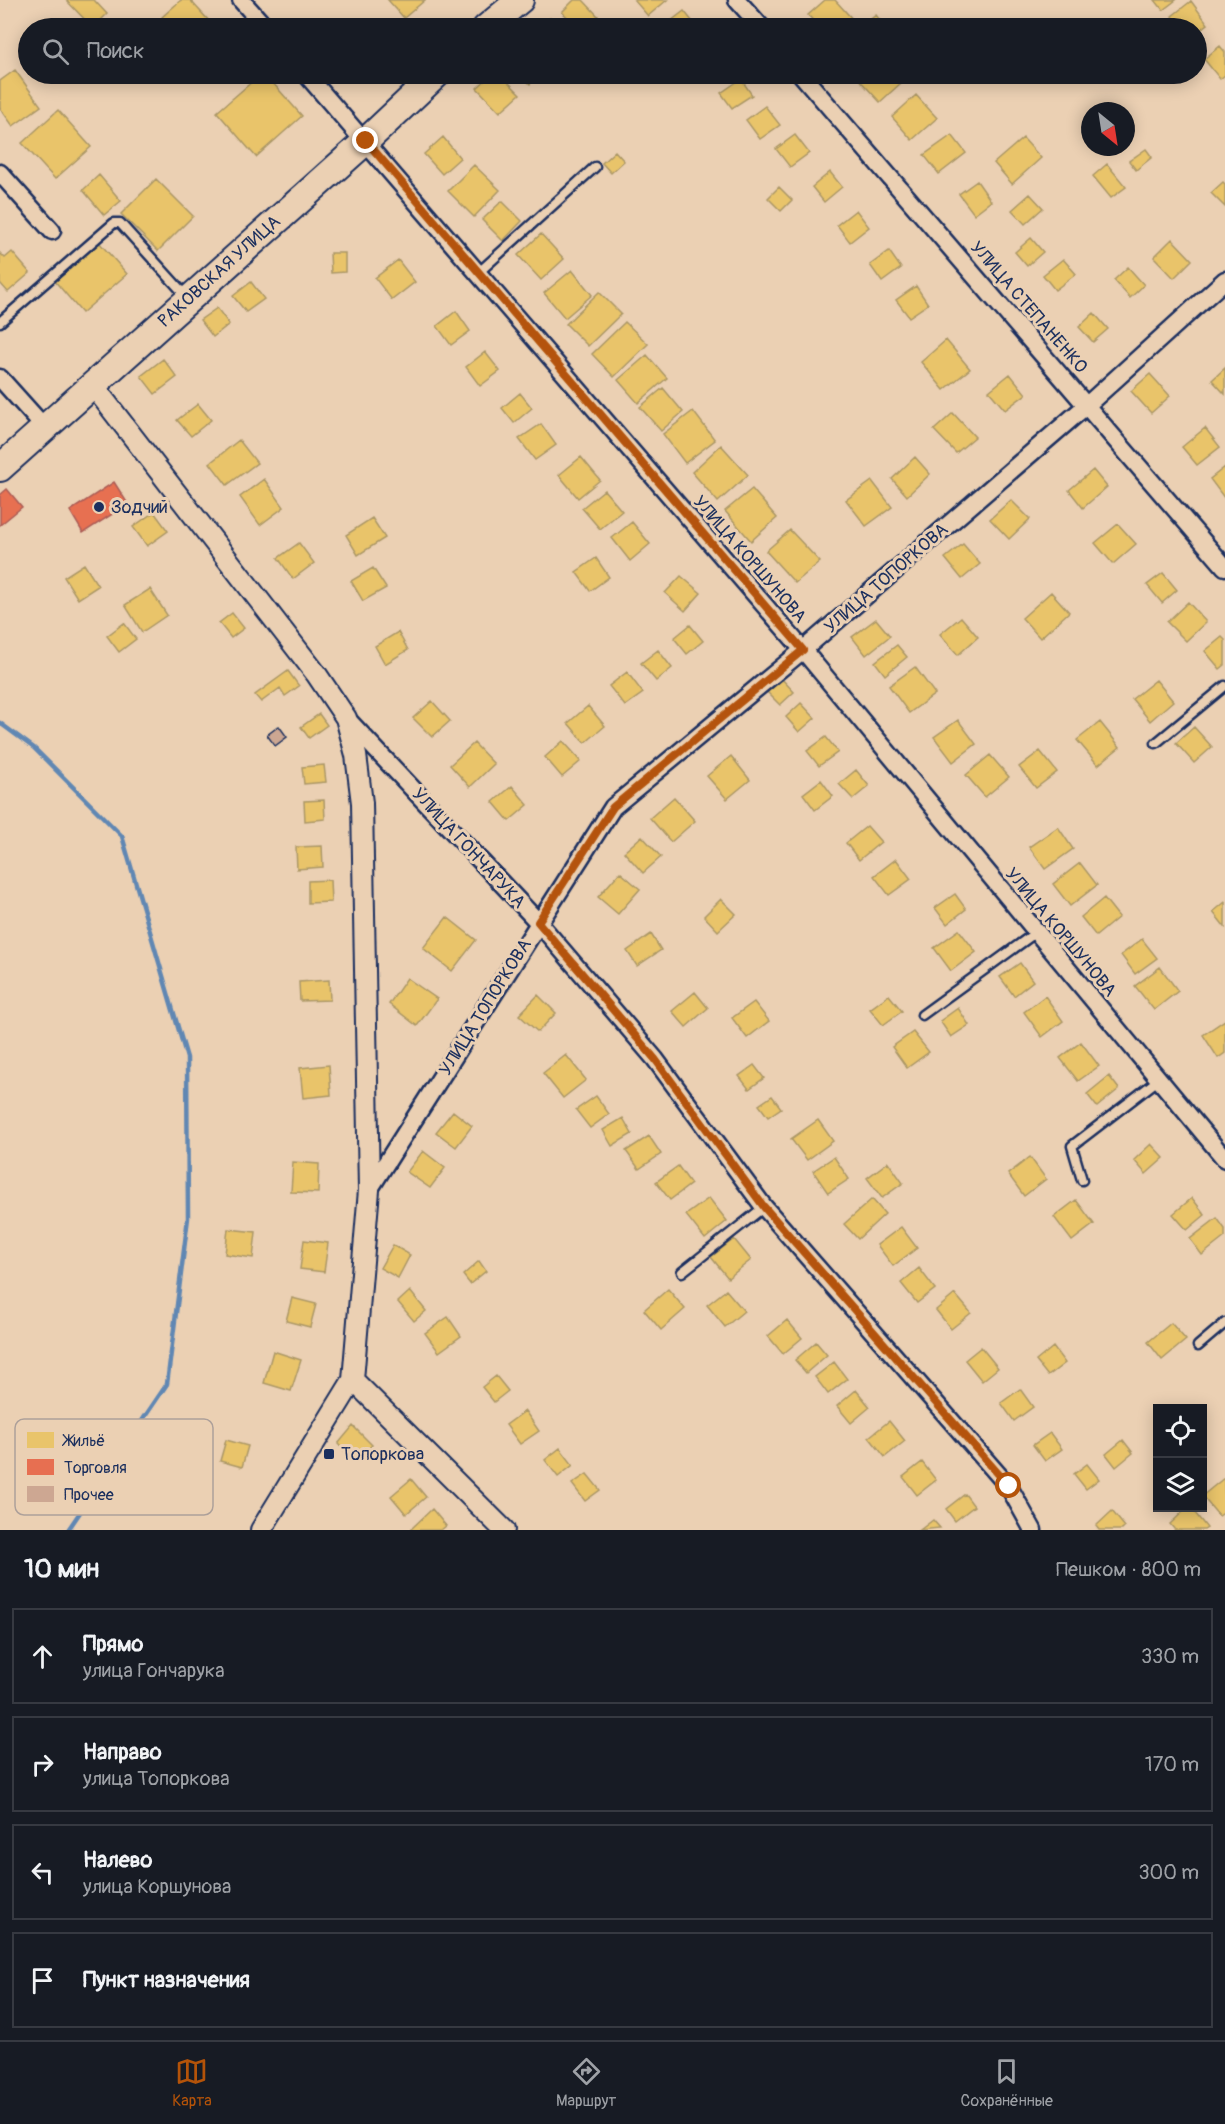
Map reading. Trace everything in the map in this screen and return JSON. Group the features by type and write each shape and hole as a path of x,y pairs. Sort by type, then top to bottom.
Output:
{"main road":[{"path":"498,18 519,0"},
{"name":"РАКОВСКАЯ УЛИЦА","path":"0,468 366,141 426,84"}],"street":[{"path":"241,0 257,18"},
{"path":"737,0 753,18"},
{"name":"УЛИЦА КОРШУНОВА","path":"315,84 803,650 1035,933 1225,1159"},
{"name":"УЛИЦА СТЕПАНЕНКО","path":"810,84 1225,567"},
{"path":"0,173 52,231"},
{"name":"УЛИЦА ТОПОРКОВА","path":"369,1190 613,807 803,650 1087,405 1225,280"},
{"path":"0,378 44,428"},
{"name":"УЛИЦА ГОНЧАРУКА","path":"92,384 317,675 346,718 538,922 655,1059 764,1207 1009,1486 1033,1530"},
{"name":"УЛИЦА ТОПОРКОВА","path":"269,1527 353,1380 369,1190 362,803 356,754 346,718"},
{"path":"353,1380 504,1530"}],"lane":[{"path":"478,273 595,167"},
{"path":"0,322 108,226 120,223 188,298"},
{"path":"1156,743 1225,686"},
{"path":"922,1015 1035,933"},
{"path":"1082,1180 1072,1146 1158,1080"},
{"path":"682,1272 764,1207"},
{"path":"1198,1346 1225,1323"}],"building: Жильё":[{"path":"66,0 94,0 107,14 103,18 83,18"},
{"path":"181,0 190,0 206,18 163,18"},
{"path":"388,0 425,0 404,18"},
{"path":"574,0 583,0 598,16 596,18 568,18 562,12"},
{"path":"634,0 667,0 648,16"},
{"path":"825,0 835,0 851,18 811,18 808,15"},
{"path":"1155,0 1176,0 1163,10"},
{"path":"1191,1 1204,18 1174,18 1172,16"},
{"path":"684,11 690,18 675,18"},
{"path":"1220,46 1225,52 1225,75 1220,79 1207,63 1207,57"},
{"path":"15,70 18,74 18,84 25,84 41,106 13,126 0,108 0,81"},
{"path":"249,84 274,84 302,116 256,157 217,112"},
{"path":"481,84 510,84 520,94 500,112 477,88"},
{"path":"734,84 744,84 752,95 732,108 721,93"},
{"path":"863,84 900,84 880,102"},
{"path":"916,95 937,118 912,140 892,117"},
{"path":"765,106 780,125 760,139 746,120"},
{"path":"58,110 91,147 55,179 22,143"},
{"path":"795,135 809,153 790,167 776,149"},
{"path":"952,135 966,153 939,174 924,155"},
{"path":"443,137 460,158 442,174 424,154"},
{"path":"1023,138 1041,158 1012,184 994,163"},
{"path":"1146,149 1152,157 1136,170 1129,161"},
{"path":"615,151 624,161 611,173 602,163"},
{"path":"1107,164 1126,187 1111,198 1093,176"},
{"path":"474,165 500,190 474,217 448,191"},
{"path":"830,172 842,187 824,202 812,187"},
{"path":"99,175 121,201 104,215 83,190"},
{"path":"156,179 193,216 158,251 121,214"},
{"path":"977,181 991,201 974,214 959,194"},
{"path":"1223,182 1225,184 1225,207 1211,193"},
{"path":"779,187 792,200 781,211 768,198"},
{"path":"1030,194 1043,208 1025,224 1012,210"},
{"path":"502,201 522,221 503,241 482,220"},
{"path":"856,210 869,227 850,242 837,225"},
{"path":"541,234 564,259 541,280 518,255"},
{"path":"1031,238 1043,252 1027,266 1015,252"},
{"path":"1172,239 1192,260 1174,278 1154,257"},
{"path":"98,241 127,274 82,313 54,280"},
{"path":"889,251 901,268 882,282 870,265"},
{"path":"12,252 30,273 8,292 0,283 0,253 5,258"},
{"path":"330,253 345,253 345,272 331,273"},
{"path":"1063,259 1076,274 1055,290 1043,275"},
{"path":"398,260 415,282 392,300 375,278"},
{"path":"1128,267 1144,285 1130,298 1114,280"},
{"path":"572,270 592,295 565,318 544,293"},
{"path":"251,282 264,299 246,312 233,296"},
{"path":"916,286 928,304 909,317 896,300"},
{"path":"599,292 621,314 588,346 566,324"},
{"path":"217,308 229,324 213,337 200,320"},
{"path":"456,311 470,331 451,345 437,326"},
{"path":"1094,313 1108,329 1093,342 1079,327"},
{"path":"625,322 648,344 614,377 592,354"},
{"path":"946,340 970,369 944,390 921,362"},
{"path":"485,352 500,371 480,386 466,367"},
{"path":"647,355 667,378 638,403 618,380"},
{"path":"163,359 177,377 155,394 141,376"},
{"path":"1225,368 1225,394 1212,380"},
{"path":"1010,374 1026,394 1005,410 989,391"},
{"path":"1150,374 1170,396 1151,413 1131,391"},
{"path":"663,388 683,412 661,431 640,407"},
{"path":"520,393 532,408 514,423 502,408"},
{"path":"198,404 211,420 191,436 177,420"},
{"path":"693,411 715,440 685,463 663,434"},
{"path":"953,413 975,437 956,453 934,430"},
{"path":"541,424 556,445 535,460 519,439"},
{"path":"1205,428 1220,447 1197,465 1182,447"},
{"path":"239,440 257,463 227,485 210,463"},
{"path":"721,445 748,475 718,502 692,472"},
{"path":"581,457 600,480 578,498 559,475"},
{"path":"915,457 930,474 907,496 892,479"},
{"path":"1225,467 1225,499 1210,479"},
{"path":"1093,470 1107,487 1083,508 1069,490"},
{"path":"264,479 284,507 260,525 240,497"},
{"path":"872,481 892,507 866,526 846,500"},
{"path":"752,489 777,518 751,541 725,511"},
{"path":"604,490 622,511 600,529 582,508"},
{"path":"1011,500 1030,519 1009,539 990,519"},
{"path":"154,512 168,531 147,546 133,527"},
{"path":"372,518 385,538 358,555 346,535"},
{"path":"632,522 650,544 630,561 612,538"},
{"path":"1118,524 1136,544 1113,564 1095,543"},
{"path":"790,530 820,562 795,583 766,551"},
{"path":"299,543 314,563 293,579 278,558"},
{"path":"963,544 980,564 962,579 945,558"},
{"path":"596,558 609,577 590,591 576,572"},
{"path":"84,564 98,586 78,599 64,577"},
{"path":"373,568 386,588 363,601 351,581"},
{"path":"1163,573 1177,590 1162,603 1147,585"},
{"path":"681,576 701,593 685,611 665,593"},
{"path":"150,589 167,615 142,632 125,605"},
{"path":"1051,592 1069,612 1040,638 1022,618"},
{"path":"1188,602 1206,622 1186,641 1167,622"},
{"path":"232,613 244,628 231,638 219,623"},
{"path":"961,617 978,637 958,655 940,634"},
{"path":"876,619 890,636 866,655 852,637"},
{"path":"124,623 136,639 119,652 107,636"},
{"path":"690,625 703,641 687,654 674,638"},
{"path":"398,632 408,650 385,664 375,646"},
{"path":"1222,637 1225,640 1225,665 1220,669 1205,651"},
{"path":"897,645 907,657 885,675 875,662"},
{"path":"658,650 672,668 656,681 641,663"},
{"path":"915,667 935,694 909,713 889,686"},
{"path":"288,671 299,686 285,696 280,688 261,702 255,695"},
{"path":"627,672 643,693 625,706 609,686"},
{"path":"780,677 794,692 780,705 766,691"},
{"path":"1156,680 1173,701 1150,721 1132,699"},
{"path":"432,701 450,721 432,737 413,718"},
{"path":"801,703 815,718 799,732 786,717"},
{"path":"588,706 605,726 585,743 568,723"},
{"path":"319,714 327,725 309,738 301,727"},
{"path":"958,720 976,744 953,762 934,737"},
{"path":"1100,722 1120,747 1098,765 1077,740"},
{"path":"1194,727 1212,747 1194,763 1176,743"},
{"path":"826,737 838,752 819,766 807,751"},
{"path":"563,741 581,761 562,777 545,757"},
{"path":"474,743 494,764 470,787 450,765"},
{"path":"1040,751 1057,772 1036,788 1019,767"},
{"path":"990,755 1009,777 985,797 966,775"},
{"path":"731,756 750,780 727,799 707,776"},
{"path":"324,765 326,782 304,784 302,767"},
{"path":"856,770 869,786 853,799 839,784"},
{"path":"821,780 833,796 815,810 803,794"},
{"path":"512,786 528,805 509,821 493,802"},
{"path":"674,797 695,821 671,842 650,818"},
{"path":"324,800 325,819 305,821 304,801"},
{"path":"867,826 881,842 859,860 846,843"},
{"path":"1058,827 1073,849 1045,869 1029,847"},
{"path":"642,836 661,857 643,873 624,852"},
{"path":"322,846 323,867 297,869 296,847"},
{"path":"896,859 911,879 889,895 874,876"},
{"path":"1080,863 1097,885 1070,906 1053,884"},
{"path":"620,872 640,889 618,914 598,897"},
{"path":"330,880 331,902 308,903 308,881"},
{"path":"955,894 966,909 947,924 935,908"},
{"path":"1104,898 1119,917 1096,936 1081,917"},
{"path":"721,899 736,914 718,931 704,916"},
{"path":"1225,902 1225,927 1213,912"},
{"path":"447,917 476,940 452,971 423,948"},
{"path":"959,930 976,952 951,971 934,948"},
{"path":"651,934 661,950 637,966 627,951"},
{"path":"1142,939 1157,958 1135,974 1121,955"},
{"path":"1020,963 1033,981 1014,996 1000,977"},
{"path":"1160,967 1178,991 1154,1010 1135,986"},
{"path":"407,978 437,999 417,1026 389,1004"},
{"path":"329,980 330,1000 300,1001 299,982"},
{"path":"695,992 708,1008 686,1027 672,1011"},
{"path":"538,995 556,1013 538,1032 519,1015"},
{"path":"889,995 902,1011 883,1025 870,1009"},
{"path":"1045,996 1063,1021 1042,1037 1024,1012"},
{"path":"754,1002 769,1021 747,1038 732,1018"},
{"path":"958,1008 969,1025 951,1037 940,1021"},
{"path":"1225,1020 1225,1053 1218,1058 1203,1035"},
{"path":"913,1032 929,1052 907,1068 892,1047"},
{"path":"1081,1042 1099,1066 1078,1081 1060,1058"},
{"path":"566,1055 586,1080 563,1098 543,1073"},
{"path":"329,1065 331,1095 303,1098 300,1068"},
{"path":"754,1065 764,1078 749,1089 739,1076"},
{"path":"1109,1076 1119,1089 1097,1107 1087,1094"},
{"path":"596,1096 609,1114 590,1128 576,1110"},
{"path":"772,1096 781,1108 768,1117 759,1105"},
{"path":"453,1111 472,1126 456,1147 436,1132"},
{"path":"623,1118 632,1134 612,1146 603,1130"},
{"path":"818,1120 833,1141 807,1160 791,1139"},
{"path":"649,1136 661,1154 639,1169 626,1151"},
{"path":"1151,1144 1164,1158 1146,1174 1134,1160"},
{"path":"423,1151 445,1168 430,1188 407,1172"},
{"path":"834,1157 849,1179 828,1193 813,1171"},
{"path":"1030,1157 1046,1179 1024,1196 1008,1174"},
{"path":"293,1162 319,1164 318,1193 291,1192"},
{"path":"888,1162 903,1183 882,1198 867,1178"},
{"path":"678,1166 691,1184 670,1200 656,1182"},
{"path":"709,1198 727,1221 705,1239 686,1215"},
{"path":"1192,1198 1205,1215 1187,1230 1173,1214"},
{"path":"872,1199 885,1214 858,1239 844,1224"},
{"path":"1076,1200 1094,1224 1072,1241 1054,1217"},
{"path":"1217,1218 1225,1229 1225,1237 1202,1255 1190,1239"},
{"path":"901,1227 917,1248 893,1266 877,1245"},
{"path":"228,1229 256,1232 253,1258 225,1254"},
{"path":"734,1239 751,1260 728,1278 711,1257"},
{"path":"304,1240 328,1243 324,1272 300,1269"},
{"path":"393,1245 410,1255 398,1278 380,1268"},
{"path":"479,1261 486,1271 470,1284 463,1275"},
{"path":"919,1268 935,1289 917,1303 901,1283"},
{"path":"668,1289 685,1309 661,1330 644,1310"},
{"path":"726,1290 744,1311 725,1327 707,1305"},
{"path":"410,1291 426,1311 414,1321 398,1302"},
{"path":"955,1294 971,1313 951,1329 936,1310"},
{"path":"292,1298 316,1304 310,1327 286,1321"},
{"path":"448,1317 461,1336 439,1352 425,1333"},
{"path":"787,1320 802,1338 783,1354 768,1336"},
{"path":"1171,1323 1186,1340 1162,1360 1148,1342"},
{"path":"816,1342 827,1355 806,1373 795,1360"},
{"path":"981,1347 998,1368 982,1381 965,1360"},
{"path":"1053,1347 1065,1363 1048,1376 1036,1361"},
{"path":"273,1351 301,1360 291,1391 264,1383"},
{"path":"834,1362 847,1379 828,1394 815,1377"},
{"path":"496,1376 508,1391 494,1402 482,1387"},
{"path":"1020,1389 1033,1407 1014,1421 1001,1403"},
{"path":"856,1390 870,1407 851,1423 837,1406"},
{"path":"525,1411 539,1431 520,1444 506,1425"},
{"path":"889,1421 905,1441 885,1457 869,1437"},
{"path":"353,1426 372,1445 355,1462 338,1444"},
{"path":"1050,1433 1062,1449 1045,1461 1033,1445"},
{"path":"226,1440 248,1446 242,1467 220,1461"},
{"path":"1123,1440 1133,1453 1116,1467 1106,1454"},
{"path":"560,1448 573,1465 558,1477 545,1460"},
{"path":"922,1462 936,1480 917,1495 903,1477"},
{"path":"1087,1464 1099,1479 1086,1489 1074,1474"},
{"path":"587,1474 600,1490 585,1501 572,1484"},
{"path":"1224,1478 1225,1512 1219,1516 1207,1502 1207,1492"},
{"path":"411,1479 426,1497 406,1514 391,1496"},
{"path":"965,1494 974,1506 955,1521 946,1509"},
{"path":"432,1509 446,1526 441,1530 410,1530"},
{"path":"1112,1511 1125,1527 1122,1530 1099,1530 1096,1526"},
{"path":"1183,1512 1194,1512 1207,1528 1204,1530 1175,1530 1170,1524"},
{"path":"933,1520 940,1528 920,1530"}],"building: Торговля":[{"name":"Зодчий","path":"114,482 128,504 83,533 70,511"},
{"path":"7,489 22,507 0,525 0,495"}],"building: Прочее":[{"path":"279,726 287,737 275,746 267,735"}],"waterway":[{"path":"0,723 34,748 122,836 187,1058 188,1218 167,1384 143,1419"},
{"path":"68,1530 78,1515"}],"place":[{"name":"Зодчий","path":"99,507"},
{"name":"Топоркова","path":"329,1454"}],"route":[{"path":"366,141 803,650 613,807 538,922 655,1059 764,1207 1009,1486"}]}
